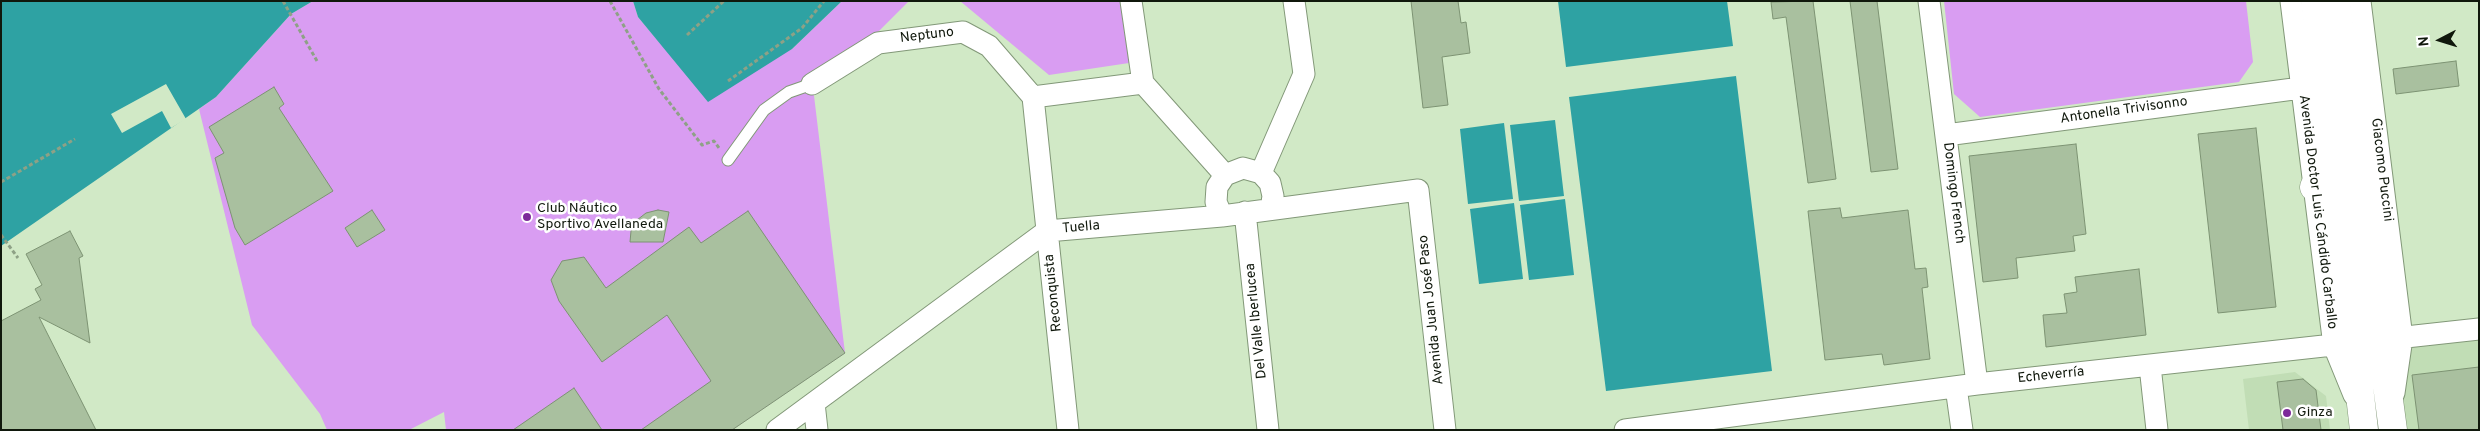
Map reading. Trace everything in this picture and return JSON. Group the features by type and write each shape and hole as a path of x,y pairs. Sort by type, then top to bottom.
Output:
{"main road":[{"name":"Avenida Doctor Luis Cándido Carballo","path":"2315,1 2334,152 2368,342 2392,422"},
{"name":"Avenida Doctor Luis Cándido Carballo","path":"2336,1 2368,342 2364,424"},
{"path":"2314,187 2334,152"}],"street":[{"path":"1131,1 1143,83 1225,175"},
{"path":"1261,174 1304,74 1294,1"},
{"name":"Domingo French","path":"1929,1 1977,384"},
{"name":"Avenida Doctor Luis Cándido Carballo","path":"2291,1 2314,187 2368,342"},
{"name":"Giacomo Puccini","path":"2360,1 2368,342"},
{"name":"Neptuno","path":"812,84 878,43 963,32 989,46 1033,97"},
{"path":"1033,97 1143,83"},
{"name":"Antonella Trivisonno","path":"1946,135 2301,88"},
{"name":"Reconquista","path":"1033,97 1068,430"},
{"path":"1222,216 1216,202 1217,187 1225,175 1243,168 1261,174 1270,183 1273,196 1271,209"},
{"name":"Tuella","path":"777,430 1047,231 1222,216 1418,190"},
{"name":"Avenida Juan José Paso","path":"1418,190 1445,430"},
{"name":"Del Valle Iberlucea","path":"1245,212 1268,430"},
{"name":"Echeverría","path":"1625,430 1977,384 2479,329"},
{"path":"2150,366 2157,430"},
{"path":"1956,387 1962,430"},
{"path":"814,403 817,430"}],"lane":[{"name":"Neptuno","path":"728,160 764,110 789,92 812,84"}],"path":[{"path":"284,1 317,61"},
{"path":"610,1 659,90 702,145 714,141 728,160"},
{"path":"687,35 724,1"},
{"path":"728,81 802,28 824,1"},
{"path":"1,182 75,139"},
{"path":"1,235 18,258"}],"shaded area":[{"name":"Club Náutico Sportivo Avellaneda","path":"313,1 633,1 638,17 660,43 792,49 842,1 909,1 872,38 812,79 845,353 732,430 446,430 444,412 409,430 327,430 320,414 252,325 199,109 216,97 291,14"},
{"path":"960,1 1121,1 1129,63 1049,75"},
{"path":"1944,1 2246,1 2253,62 2239,82 1980,117 1954,94"},
{"path":"2479,329 2479,430 2393,430 2406,337"},
{"name":"Ginza","path":"2295,372 2326,396 2330,430 2249,430 2243,379"}],"water":[{"path":"1,1 313,1 291,14 216,97 1,246"},
{"path":"633,1 842,1 792,49 708,102 638,17"},
{"path":"1558,1 1727,1 1733,46 1566,67"},
{"path":"1736,76 1772,371 1606,391 1569,97"},
{"path":"1555,120 1564,196 1519,201 1510,125"},
{"path":"1504,123 1513,199 1468,204 1460,129"},
{"path":"1565,199 1574,275 1529,280 1520,205"},
{"path":"1514,203 1523,279 1479,284 1470,209"}],"pier":[{"path":"166,84 186,119 171,128 162,111 122,133 111,114"}],"building":[{"path":"1411,1 1458,1 1461,23 1466,22 1470,53 1442,57 1448,105 1423,108"},
{"path":"1813,1 1836,179 1808,183 1786,17 1773,19 1771,2"},
{"path":"1850,1 1877,1 1898,169 1871,172"},
{"path":"2456,61 2459,86 2396,94 2393,69"},
{"path":"274,87 284,104 279,108 333,191 245,245 235,228 215,158 224,153 209,127"},
{"path":"2256,128 2276,307 2218,313 2198,134"},
{"path":"2076,144 2086,234 2073,236 2075,251 2016,258 2018,278 1983,282 1969,156"},
{"path":"1840,208 1842,218 1908,210 1915,269 1926,268 1928,287 1922,288 1930,359 1884,365 1882,354 1825,360 1808,211"},
{"path":"372,210 385,230 357,247 345,228"},
{"path":"658,210 669,212 663,242 630,242 631,231 637,220 646,213"},
{"path":"748,211 845,353 732,430 641,430 711,381 667,315 602,362 559,301 551,280 562,261 584,257 606,288 689,227 701,243"},
{"path":"70,231 83,256 79,258 90,343 39,317 96,430 1,430 1,321 41,300 35,289 42,285 26,254"},
{"path":"2139,269 2146,335 2046,347 2043,315 2067,313 2064,294 2077,292 2075,277"},
{"path":"2479,367 2479,430 2419,430 2412,375"},
{"path":"2303,379 2316,390 2321,430 2283,430 2277,382"},
{"path":"574,388 602,430 513,430"}],"place":[{"name":"Club Náutico Sportivo Avellaneda","path":"527,217"},
{"name":"Ginza","path":"2287,413"}]}
